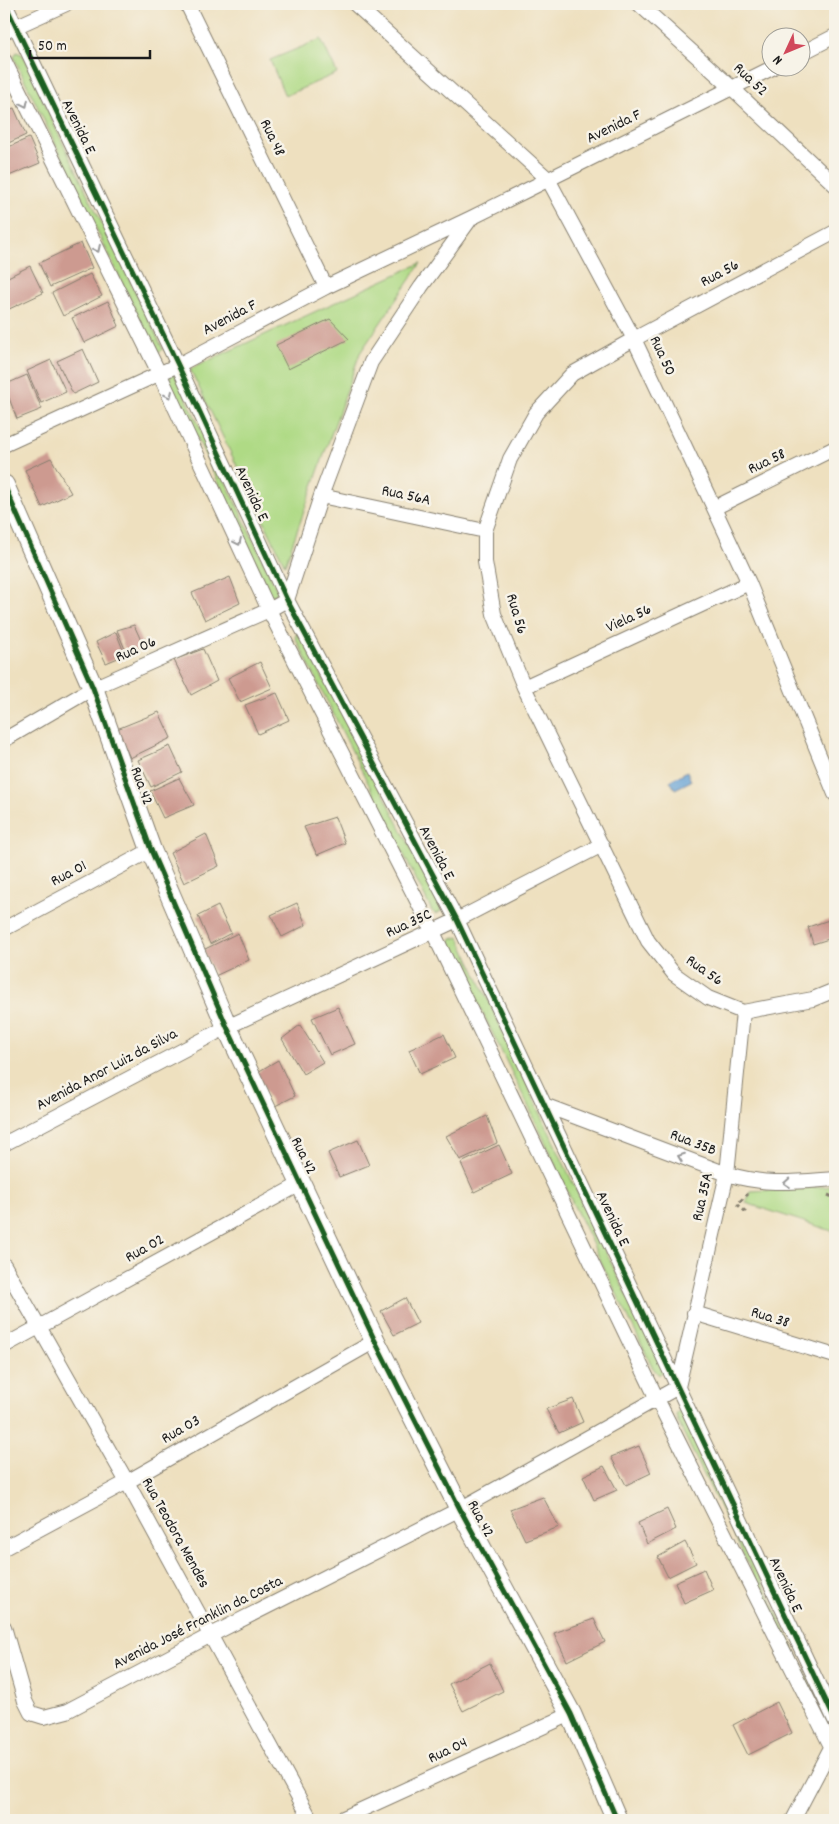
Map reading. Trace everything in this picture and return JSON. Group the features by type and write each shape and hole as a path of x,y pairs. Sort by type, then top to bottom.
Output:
{"street":[{"name":"Avenida E","path":"5,4 10,29 178,365 287,600 457,920 835,1720"},
{"path":"10,29 66,4"},
{"name":"Rua 48","path":"187,4 326,287"},
{"name":"Rua 50","path":"356,4 548,179 634,338 714,508 748,583 835,794"},
{"name":"Rua 52","path":"638,4 732,88 835,185"},
{"path":"812,48 835,36"},
{"name":"Avenida E","path":"4,60 159,373 269,610 433,932 657,1399 834,1745"},
{"name":"Avenida F","path":"4,445 178,365 326,287 471,218 762,73"},
{"name":"Avenida F","path":"287,600 320,496 371,362 421,287 471,218"},
{"name":"Rua 56","path":"742,1012 708,998 674,974 648,941 524,687 494,614 485,562 485,530 510,459 536,413 572,374 634,338 835,232"},
{"name":"Rua 58","path":"714,508 835,448"},
{"name":"Rua 42","path":"4,485 93,688 151,850 227,1027 375,1340 460,1509 571,1714 617,1820"},
{"name":"Rua 56A","path":"320,496 485,530"},
{"name":"Viela 56","path":"524,687 748,583"},
{"name":"Rua 06","path":"4,740 93,688 269,610 287,600"},
{"name":"Rua 35C","path":"227,1027 433,932 602,845"},
{"name":"Rua 01","path":"4,929 151,850"},
{"path":"742,1012 812,999 835,990"},
{"name":"Rua 35A","path":"678,1387 727,1174 742,1012"},
{"name":"Avenida Anor Luiz da Silva","path":"4,1144 227,1027"},
{"name":"Rua 35B","path":"544,1106 747,1180 776,1183 835,1179"},
{"name":"Rua 02","path":"4,1346 302,1183"},
{"name":"Rua Teodora Mendes","path":"4,1264 127,1482 311,1820"},
{"name":"Rua 38","path":"694,1313 835,1356"},
{"name":"Rua 03","path":"4,1548 127,1482 375,1340"},
{"path":"460,1509 678,1387"},
{"name":"Avenida José Franklin da Costa","path":"4,1627 25,1701 31,1713 44,1717 67,1711 211,1635 460,1509"},
{"path":"772,1627 787,1618"},
{"name":"Rua 04","path":"339,1820 571,1714"},
{"path":"794,1820 834,1745"}],"green space":[{"path":"321,39 337,73 285,96 270,60"},
{"path":"17,52 23,55 26,60 57,131 163,349 160,352 156,352 144,328 15,60 14,56"},
{"path":"421,263 360,353 285,565 190,369"},
{"path":"170,375 176,376 278,592 273,596 269,593 170,381"},
{"path":"298,631 364,755 433,892 441,909 440,912 435,914 432,911 295,637"},
{"path":"459,937 591,1222 660,1362 663,1371 659,1375 653,1368 573,1204 537,1124 450,950 449,943 452,939"},
{"path":"835,1186 835,1232 746,1203 751,1191"},
{"path":"680,1410 827,1719 824,1718 678,1422 676,1415"}],"water":[{"path":"687,771 691,781 675,789 670,781"}],"building":[{"path":"14,108 26,135 4,145 4,112"},
{"path":"29,138 40,163 4,178 4,149"},
{"path":"81,243 92,268 50,287 39,263"},
{"path":"30,266 43,293 5,311 4,279"},
{"path":"90,274 102,296 63,316 52,293"},
{"path":"108,301 119,326 84,343 72,318"},
{"path":"330,319 349,339 288,369 276,345"},
{"path":"83,349 98,382 73,394 57,361"},
{"path":"51,360 66,392 41,403 27,371"},
{"path":"27,375 42,409 17,419 4,385"},
{"path":"51,458 71,493 42,507 25,470"},
{"path":"230,577 240,603 205,620 192,593"},
{"path":"134,625 144,647 127,654 117,630"},
{"path":"116,632 125,655 106,663 96,642"},
{"path":"203,649 217,681 191,695 174,660"},
{"path":"260,662 272,688 240,702 228,678"},
{"path":"277,693 289,720 258,734 245,705"},
{"path":"159,712 171,738 130,758 117,729"},
{"path":"170,746 182,772 151,787 138,760"},
{"path":"179,778 194,805 163,818 150,791"},
{"path":"335,817 345,843 317,855 304,827"},
{"path":"206,834 219,866 184,883 170,853"},
{"path":"297,903 306,925 282,937 271,915"},
{"path":"218,906 231,933 210,944 198,916"},
{"path":"835,918 835,937 813,944 808,927"},
{"path":"238,933 249,960 215,976 203,950"},
{"path":"338,1007 355,1044 330,1055 312,1018"},
{"path":"300,1025 323,1062 303,1074 282,1039"},
{"path":"444,1034 455,1058 420,1074 409,1050"},
{"path":"278,1060 295,1096 273,1107 256,1073"},
{"path":"487,1116 497,1143 460,1160 446,1136"},
{"path":"358,1140 369,1165 339,1177 328,1153"},
{"path":"499,1145 512,1174 474,1192 461,1163"},
{"path":"405,1298 418,1323 394,1335 381,1311"},
{"path":"573,1399 583,1422 559,1433 546,1409"},
{"path":"639,1446 651,1473 626,1485 611,1457"},
{"path":"604,1466 617,1490 594,1500 583,1476"},
{"path":"543,1497 559,1527 525,1540 510,1509"},
{"path":"667,1509 676,1529 647,1544 638,1523"},
{"path":"685,1542 696,1563 668,1577 658,1557"},
{"path":"704,1569 713,1590 684,1603 675,1582"},
{"path":"594,1619 605,1642 567,1661 554,1633"},
{"path":"490,1663 503,1691 463,1711 449,1684"},
{"path":"777,1702 792,1733 748,1755 733,1725"}],"cycle path":[{"path":"5,4 178,365 287,600 457,920 835,1720"},
{"path":"4,485 93,688 151,850 227,1027 375,1341 460,1509 571,1714 617,1820"}]}
